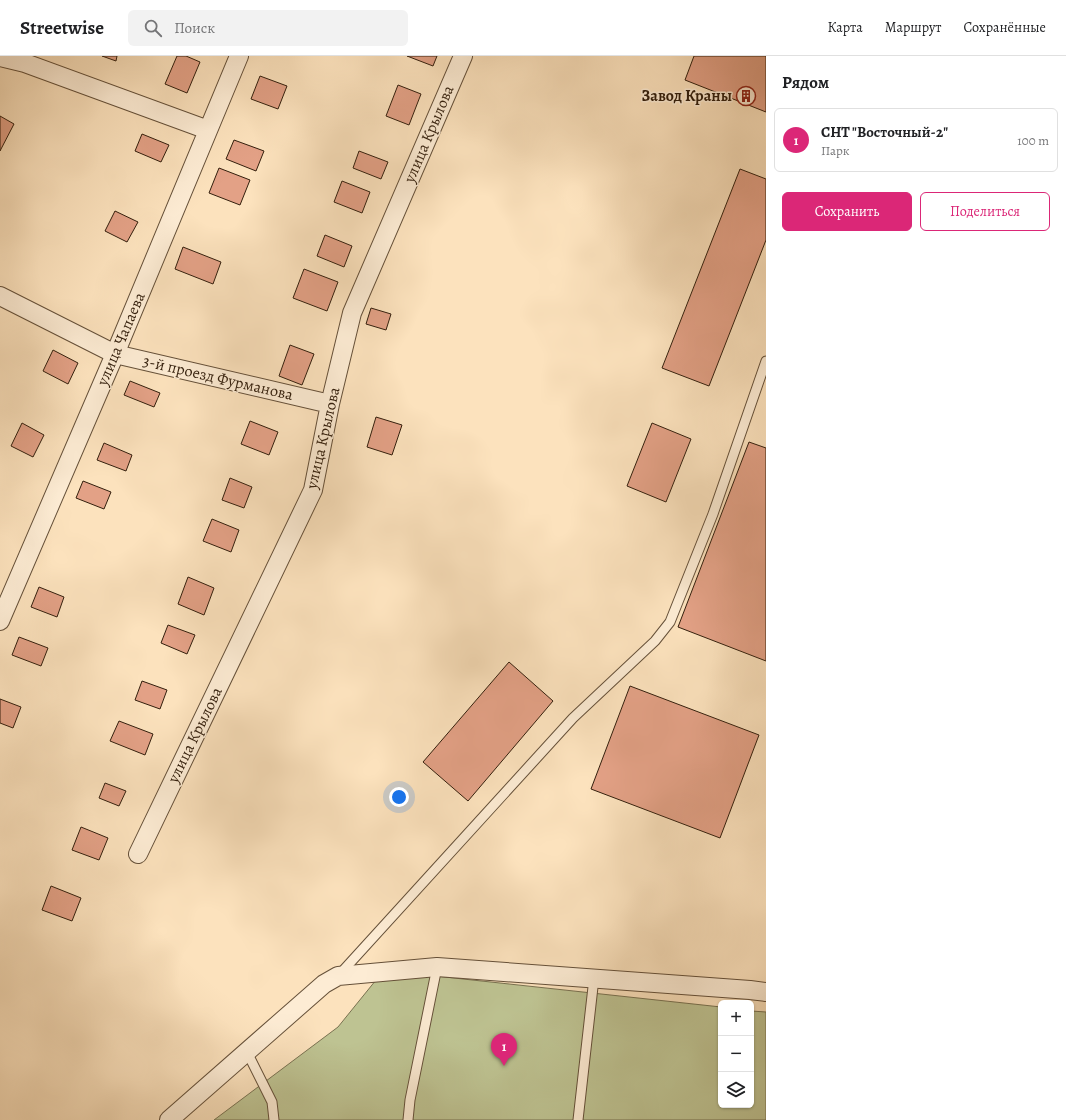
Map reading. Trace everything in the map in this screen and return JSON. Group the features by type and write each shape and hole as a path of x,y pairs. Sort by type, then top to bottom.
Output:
{"street":[{"name":"улица Чапаева","path":"0,620 115,354 239,56"},
{"name":"улица Крылова","path":"138,854 313,490 330,404 352,313 463,56"},
{"path":"0,57 25,63 208,130"},
{"name":"3-й проезд Фурманова","path":"0,296 115,354 330,404"},
{"path":"169,1120 324,984 338,976 437,967 766,992"}],"lane":[{"path":"338,976 573,718 655,641 670,622 713,514 766,361"},
{"path":"408,1120 437,967"},
{"path":"578,1120 594,978"},
{"path":"246,1052 272,1102 274,1120"}],"green space":[{"path":"417,974 718,1007 718,1108 754,1108 754,1011 766,1012 766,1120 214,1120 338,1027 376,980"}],"building":[{"path":"102,56 117,56 116,61"},
{"path":"177,56 186,56 200,62 187,93 165,84"},
{"path":"407,56 437,56 433,66"},
{"name":"Завод Краны","path":"694,56 766,56 766,112 685,80"},
{"path":"260,76 287,86 278,109 251,99"},
{"path":"398,85 421,94 409,125 386,116"},
{"path":"0,116 14,124 0,151"},
{"path":"142,134 169,145 161,162 135,151"},
{"path":"234,140 264,151 256,171 226,159"},
{"path":"359,151 388,162 381,179 353,168"},
{"path":"219,168 250,180 240,205 209,193"},
{"path":"740,169 766,179 766,240 709,386 662,368"},
{"path":"342,181 370,192 362,213 334,202"},
{"path":"115,211 138,222 127,242 105,231"},
{"path":"325,235 352,246 344,267 317,256"},
{"path":"183,247 221,262 213,284 175,269"},
{"path":"304,269 338,282 327,311 293,298"},
{"path":"371,308 391,314 386,330 366,324"},
{"path":"290,345 314,354 302,385 279,376"},
{"path":"53,350 78,363 68,384 43,371"},
{"path":"130,381 160,393 154,407 124,395"},
{"path":"376,417 402,425 392,455 367,447"},
{"path":"250,421 278,432 269,455 241,444"},
{"path":"22,423 44,435 33,457 11,446"},
{"path":"652,423 691,439 666,502 627,486"},
{"path":"749,442 766,448 766,661 678,627"},
{"path":"104,443 132,455 126,471 97,460"},
{"path":"230,478 252,487 244,508 222,500"},
{"path":"83,481 111,492 104,509 76,498"},
{"path":"212,519 239,530 231,552 203,541"},
{"path":"188,577 214,588 204,615 178,604"},
{"path":"39,587 64,597 57,617 31,607"},
{"path":"168,625 195,635 187,654 161,643"},
{"path":"19,637 48,648 41,666 12,655"},
{"path":"509,662 553,701 468,801 423,762"},
{"path":"142,681 167,690 160,709 135,700"},
{"path":"630,686 759,735 720,838 591,789"},
{"path":"0,699 21,707 13,728 0,723"},
{"path":"119,721 153,734 145,755 110,741"},
{"path":"105,783 126,791 119,806 99,798"},
{"path":"81,827 108,838 99,860 72,850"},
{"path":"51,886 81,898 72,921 42,910"}],"place":[{"name":"Завод Краны","path":"746,96"},
{"name":"СНТ \"Восточный-2\"","path":"504,1066"}]}
